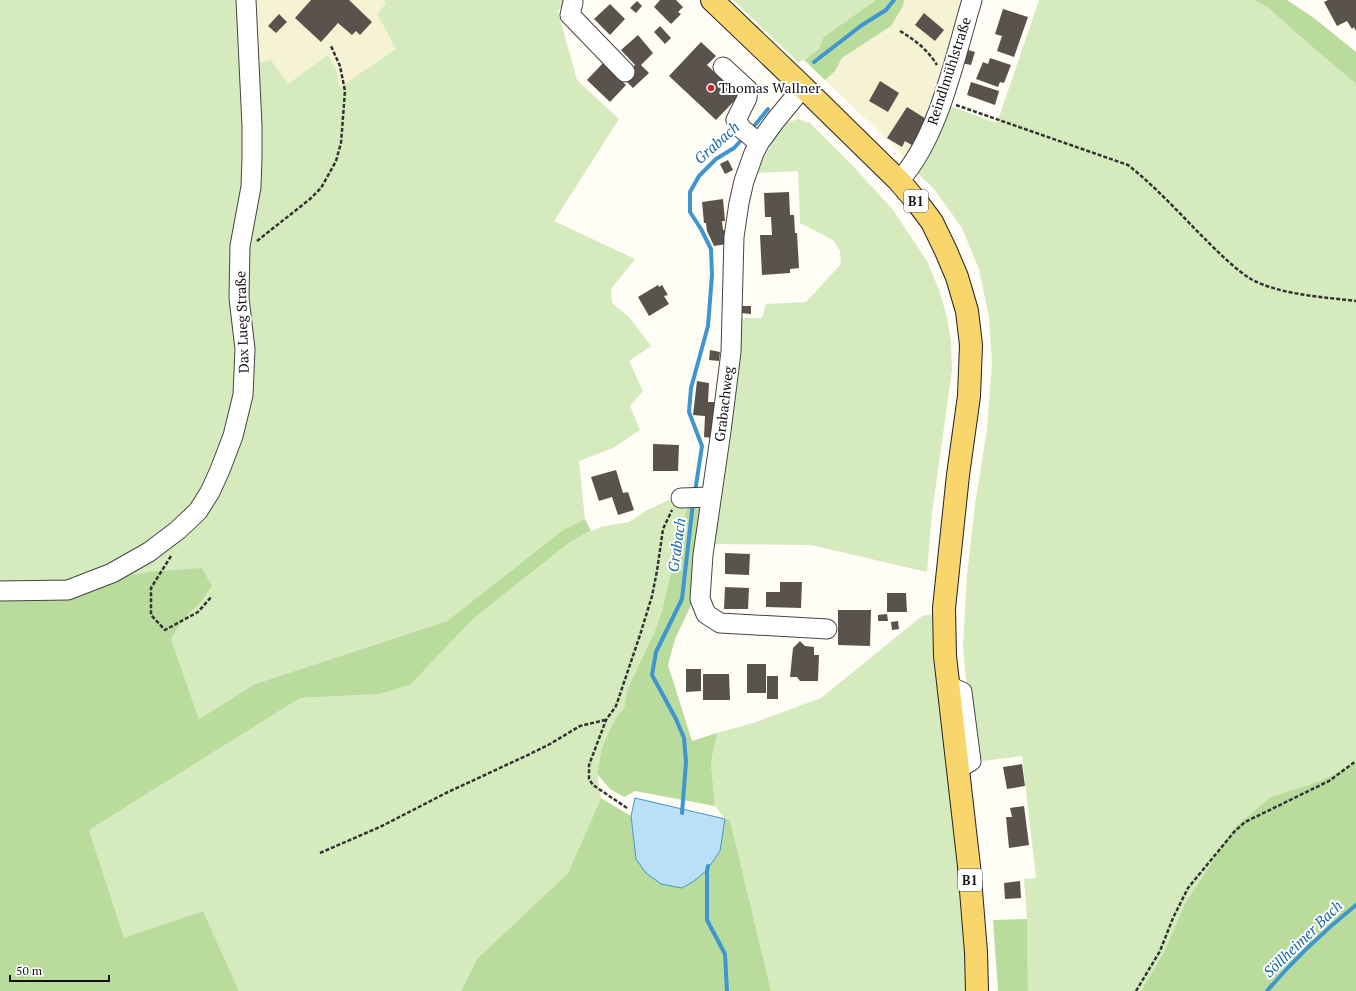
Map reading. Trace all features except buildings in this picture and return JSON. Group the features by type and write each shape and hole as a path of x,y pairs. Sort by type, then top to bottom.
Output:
{"main road":[{"name":"B1","path":"712,0 899,181 932,222 957,277 967,310 971,345 969,396 958,475 944,608 945,656 969,866 976,952 977,991"}],"street":[{"name":"Dax Lueg Straße","path":"0,591 68,590 112,574 149,552 178,530 198,511 210,492 220,470 233,436 243,395 245,349 239,298 240,246 250,187 252,158 252,126 246,0"},
{"name":"Reindlmühlstraße","path":"899,181 909,170 923,148 945,91 972,0"},
{"path":"574,1 628,68"},
{"path":"723,67 748,90 747,98 736,120 751,136"},
{"name":"Grabachweg","path":"803,87 775,121 751,136 754,153 744,181 735,229 731,352 721,431 696,498 703,555 700,599 706,614 720,623 827,629"}],"path":[{"path":"900,31 917,42 928,53 945,91 1128,165 1143,177 1223,257 1251,279 1274,288 1307,295 1356,301"},
{"path":"240,256 310,199 321,188 336,161 341,143 345,91 340,66 331,46"},
{"path":"627,808 593,785 589,779 589,764 606,720 616,706 652,596 663,529 669,515 696,498"},
{"path":"178,530 172,556 151,588 151,615 165,630 198,612 212,596"},
{"path":"320,853 382,826 452,790 530,754 580,726 606,720"},
{"path":"1136,991 1160,951 1173,918 1188,888 1234,832 1245,822 1329,781 1356,761"}],"shaded area":[{"path":"240,0 384,0 386,3 377,14 396,49 340,87 336,70 288,84 244,67"},
{"path":"904,0 975,0 917,173 899,151 825,80 835,71 842,58 891,26 903,6"}],"green space":[{"path":"0,0 240,0 244,67 271,60 288,84 328,55 336,70 340,87 396,49 377,14 386,3 384,0 567,0 558,11 577,80 619,119 554,221 635,259 611,289 612,303 629,317 651,346 629,361 643,391 630,406 640,430 613,448 579,461 585,519 563,530 447,621 255,684 199,719 171,639 183,620 200,603 148,572 55,587 0,587"},
{"path":"733,0 876,0 825,37 818,50 804,60 798,62"},
{"path":"876,0 904,0 903,6 891,26 842,58 835,71 825,80 804,60 818,50 824,37"},
{"path":"1039,0 1253,0 1269,8 1356,84 1356,763 1320,781 1271,797 1164,952 1141,991 1028,991 1027,919 1024,879 1036,878 1022,756 975,762 968,703 963,646 967,575 975,505 987,430 992,363 989,317 979,269 962,228 934,189 917,173 947,105 997,123"},
{"path":"1253,0 1287,0 1314,18 1356,52 1356,84 1269,8"},
{"path":"798,119 810,123 853,166 893,210 927,261 939,290 947,317 951,342 952,370 932,513 927,572 811,545 710,544 737,318 762,318 766,304 806,302 841,264 840,251 833,240 800,223 798,171 755,173 778,133 786,123"},
{"path":"669,500 680,507 688,505 662,611 655,631 627,690 624,708 615,719 597,774 601,798 568,873 477,959 461,991 239,991 203,911 124,939 89,830 300,698 380,694 410,685 474,618 570,542 600,527 629,522 647,510"},
{"path":"688,505 716,507 694,599 675,639 668,665 692,741 717,733 711,762 715,806 635,791 624,797 610,789 597,774 602,748 615,719 624,708 627,690 655,631 662,611"},
{"path":"585,519 591,531 570,542 474,618 410,685 380,694 300,698 89,830 124,938 203,911 239,991 0,991 0,587 55,587 148,572 202,568 212,586 200,603 183,620 171,639 199,719 255,684 447,621 563,530"},
{"path":"934,614 936,675 957,853 965,936 967,991 771,991 730,820 725,819 715,806 711,762 717,733 753,723 821,698 922,616"},
{"path":"1356,763 1356,991 1141,991 1164,952 1185,904 1234,828 1271,797 1320,781"},
{"path":"601,798 631,816 636,859 720,851 725,819 730,820 771,991 461,991 477,959 568,873"},
{"path":"1027,919 1028,991 998,991 993,920"}],"water":[{"path":"635,798 725,819 720,851 707,870 694,881 682,888 661,884 646,873 636,859 631,816"}],"waterway":[{"name":"Grabach","path":"814,62 862,25 886,10 894,0"},
{"name":"Grabach","path":"751,130 768,109"},
{"name":"Grabach","path":"695,492 702,446 689,412 691,388 708,326 712,275 711,249 690,212 690,192 699,176 716,159 734,148 744,137"},
{"name":"Grabach","path":"682,813 686,762 684,738 676,719 652,675 656,652 682,599 693,503"},
{"name":"Grabach","path":"708,866 707,920 725,954 727,991"},
{"name":"Söllheimer Bach","path":"1267,991 1310,946 1356,905"}],"place":[{"name":"Thomas Wallner","path":"711,88"}]}
